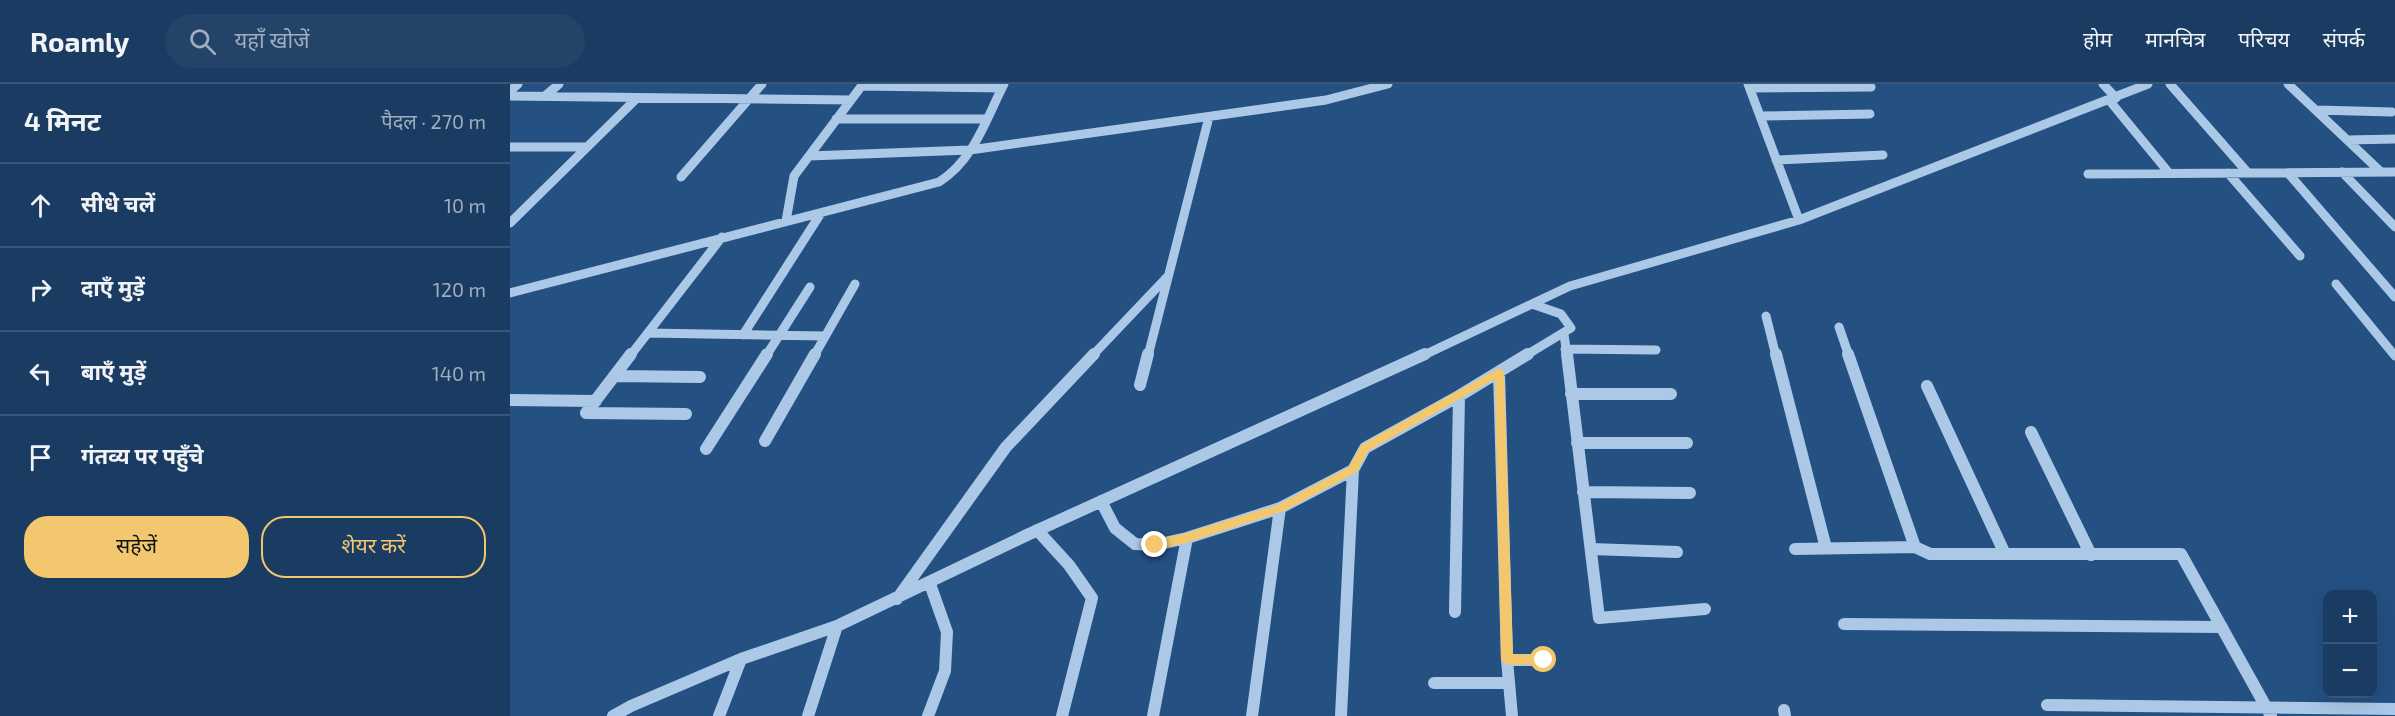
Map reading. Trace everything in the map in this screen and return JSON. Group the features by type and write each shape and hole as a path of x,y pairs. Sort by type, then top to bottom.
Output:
{"street":[{"path":"510,91 518,84"},
{"path":"545,96 559,84"},
{"path":"681,177 762,84"},
{"path":"809,156 970,150 1326,99 1357,88 1388,84"},
{"path":"2103,84 2169,173"},
{"path":"2170,84 2248,173"},
{"path":"2288,84 2380,172"},
{"path":"510,293 939,182 955,172 970,150 1003,86 862,85 794,176 786,221"},
{"path":"613,716 629,711 741,659 837,626 930,584 1037,530 1570,286 1799,220 1842,201 2112,99 2141,85"},
{"path":"1799,220 1749,86 1871,87"},
{"path":"510,96 851,100"},
{"path":"510,223 637,98"},
{"path":"2316,110 2392,112"},
{"path":"1760,116 1870,114"},
{"path":"1140,385 1209,117"},
{"path":"836,119 987,119"},
{"path":"2348,140 2395,139"},
{"path":"510,147 587,147"},
{"path":"1776,160 1883,155"},
{"path":"2288,172 2395,297"},
{"path":"2342,172 2395,226"},
{"path":"2088,174 2395,172"},
{"path":"2228,173 2300,256"},
{"path":"743,335 821,213"},
{"path":"686,414 586,413 722,237"},
{"path":"897,599 1006,447 1168,276"},
{"path":"765,441 855,284"},
{"path":"2336,284 2395,354"},
{"path":"706,449 810,287"},
{"path":"1341,716 1353,470 1365,448 1459,396 1571,328 1570,322 1558,311 1532,304"},
{"path":"1766,316 1826,548"},
{"path":"1839,327 1915,547 1930,554 2181,554 2268,712"},
{"path":"649,333 824,336"},
{"path":"1564,334 1599,618 1705,609"},
{"path":"1565,349 1656,350"},
{"path":"1499,372 1507,660 1512,716"},
{"path":"615,376 700,376"},
{"path":"1927,386 2005,554"},
{"path":"1571,394 1671,394"},
{"path":"1455,612 1459,396"},
{"path":"510,400 596,401"},
{"path":"2031,432 2091,555"},
{"path":"1577,443 1687,443"},
{"path":"1101,501 1115,528 1135,544 1155,545 1186,538 1280,508 1353,470"},
{"path":"1583,492 1690,493"},
{"path":"1252,716 1280,508"},
{"path":"1037,530 1069,564 1092,598 1062,716"},
{"path":"1153,716 1186,538"},
{"path":"1796,549 1915,547"},
{"path":"1591,549 1677,552"},
{"path":"928,716 945,671 947,632 930,584"},
{"path":"1844,624 2222,627"},
{"path":"808,716 837,626"},
{"path":"719,716 741,659"},
{"path":"1507,660 1544,660"},
{"path":"1434,683 1509,683"},
{"path":"2047,705 2268,712 2395,709"}],"route":[{"path":"1155,545 1186,538 1280,508 1353,470 1365,448 1499,372 1507,660 1544,660"}]}
